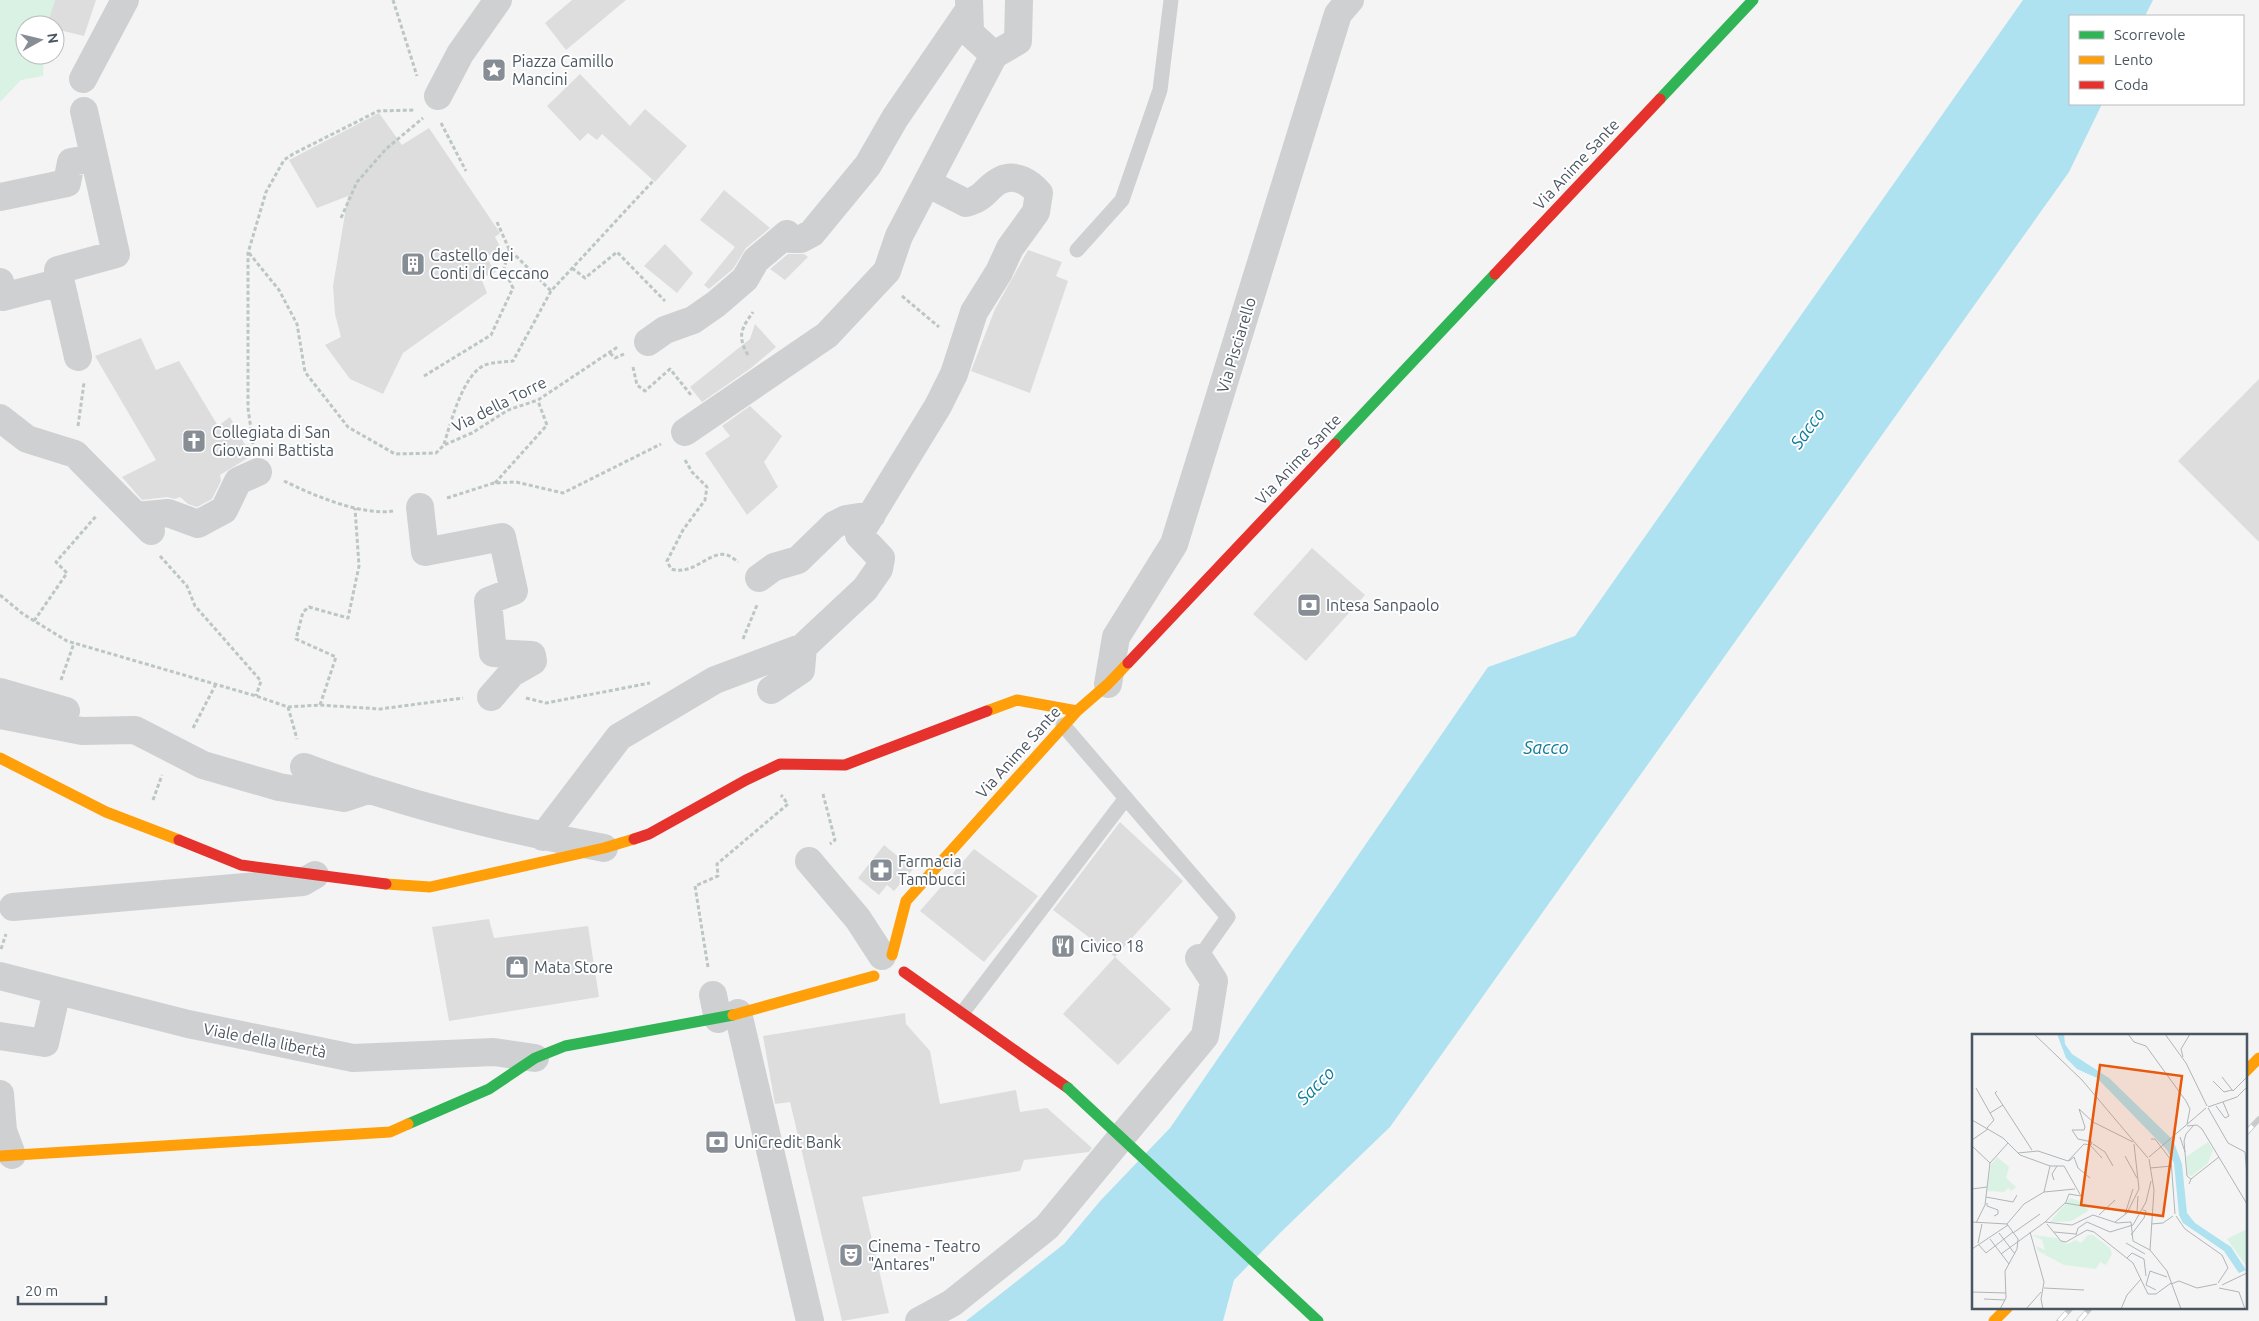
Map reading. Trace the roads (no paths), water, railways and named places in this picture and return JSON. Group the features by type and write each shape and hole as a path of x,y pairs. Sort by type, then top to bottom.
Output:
{"main road":[{"name":"Via Anime Sante","path":"882,968 906,901 1063,725 1077,710 1108,684 1753,0"},
{"path":"0,758 106,812 240,865 371,883 430,887 604,848 648,834 746,780 780,764 845,764 1017,700 1077,710"},
{"path":"6,1155 188,1146 390,1132 489,1089 535,1058 565,1046 723,1009 882,968 899,959 903,965 904,972 901,979 895,984"},
{"path":"904,972 1068,1088 1318,1321"},
{"path":"2246,1071 2259,1058"},
{"path":"1994,1321 2007,1308"}],"street":[{"path":"83,79 125,0"},
{"path":"430,95 498,0"},
{"path":"679,435 827,335 887,271 900,236 994,55 1018,41 1019,0"},
{"name":"Via Pisciarello","path":"1108,684 1116,637 1174,544 1338,14 1350,0"},
{"path":"969,5 970,33 994,55"},
{"path":"636,343 692,320 716,304 745,279 756,260 787,234 791,239 801,240 812,233 868,165 895,118 969,5"},
{"path":"78,358 58,270 116,254 84,111"},
{"path":"0,197 67,182 71,162 94,158"},
{"path":"544,836 619,737 716,679 804,647 865,589 879,568 881,558 859,535 938,406 954,374 974,312 999,272 1010,248 1036,212 1039,193 1032,184 1017,178 1001,180 978,200 966,203 927,183"},
{"path":"0,282 3,297 61,282"},
{"path":"0,418 26,439 75,454 143,523 168,513 198,524 224,510 238,481 258,472"},
{"path":"420,507 425,552 502,537 514,591 488,601 493,653 532,655 533,661 512,673 491,698"},
{"path":"759,578 774,568 798,560 834,525 846,519 872,515"},
{"path":"771,690 801,670 804,647"},
{"path":"0,692 87,717 106,730"},
{"path":"0,715 82,731 135,730 203,764 279,788 344,798 368,790"},
{"path":"304,767 368,790 544,836 604,848"},
{"path":"808,862 858,919 882,968"},
{"path":"13,907 303,882 315,875"},
{"path":"919,1321 952,1303 1047,1227 1205,1036 1214,981 1199,958"},
{"name":"Viale della libertà","path":"0,976 188,1024 353,1058 494,1052 535,1058"},
{"path":"1,1043 45,1043 57,991"},
{"path":"723,1009 810,1321"},
{"path":"0,1094 6,1155"}],"lane":[{"path":"1077,250 1122,200 1160,90 1171,0"},
{"path":"1063,725 1228,917 1199,958"},
{"path":"963,1012 1126,798"}],"water":[{"name":"Sacco","path":"2023,0 2153,0 2146,15 2069,15 2069,105 2102,105 2069,172 1390,1127 1234,1280 1223,1321 966,1321 1064,1244 1101,1200 1170,1128 1488,667 1575,636"}],"railway":[{"path":"2246,1133 2259,1119"},
{"path":"2059,1321 2071,1308"},
{"path":"2079,1321 2090,1308"}],"place":[{"name":"Piazza Camillo Mancini","path":"494,70"},
{"name":"Castello dei Conti di Ceccano","path":"413,264"},
{"name":"Collegiata di San Giovanni Battista","path":"194,441"},
{"name":"Intesa Sanpaolo","path":"1309,605"},
{"name":"Farmacia Tambucci","path":"881,870"},
{"name":"Civico 18","path":"1063,946"},
{"name":"Mata Store","path":"517,967"},
{"name":"UniCredit Bank","path":"717,1142"},
{"name":"Cinema - Teatro \"Antares\"","path":"851,1255"}]}
